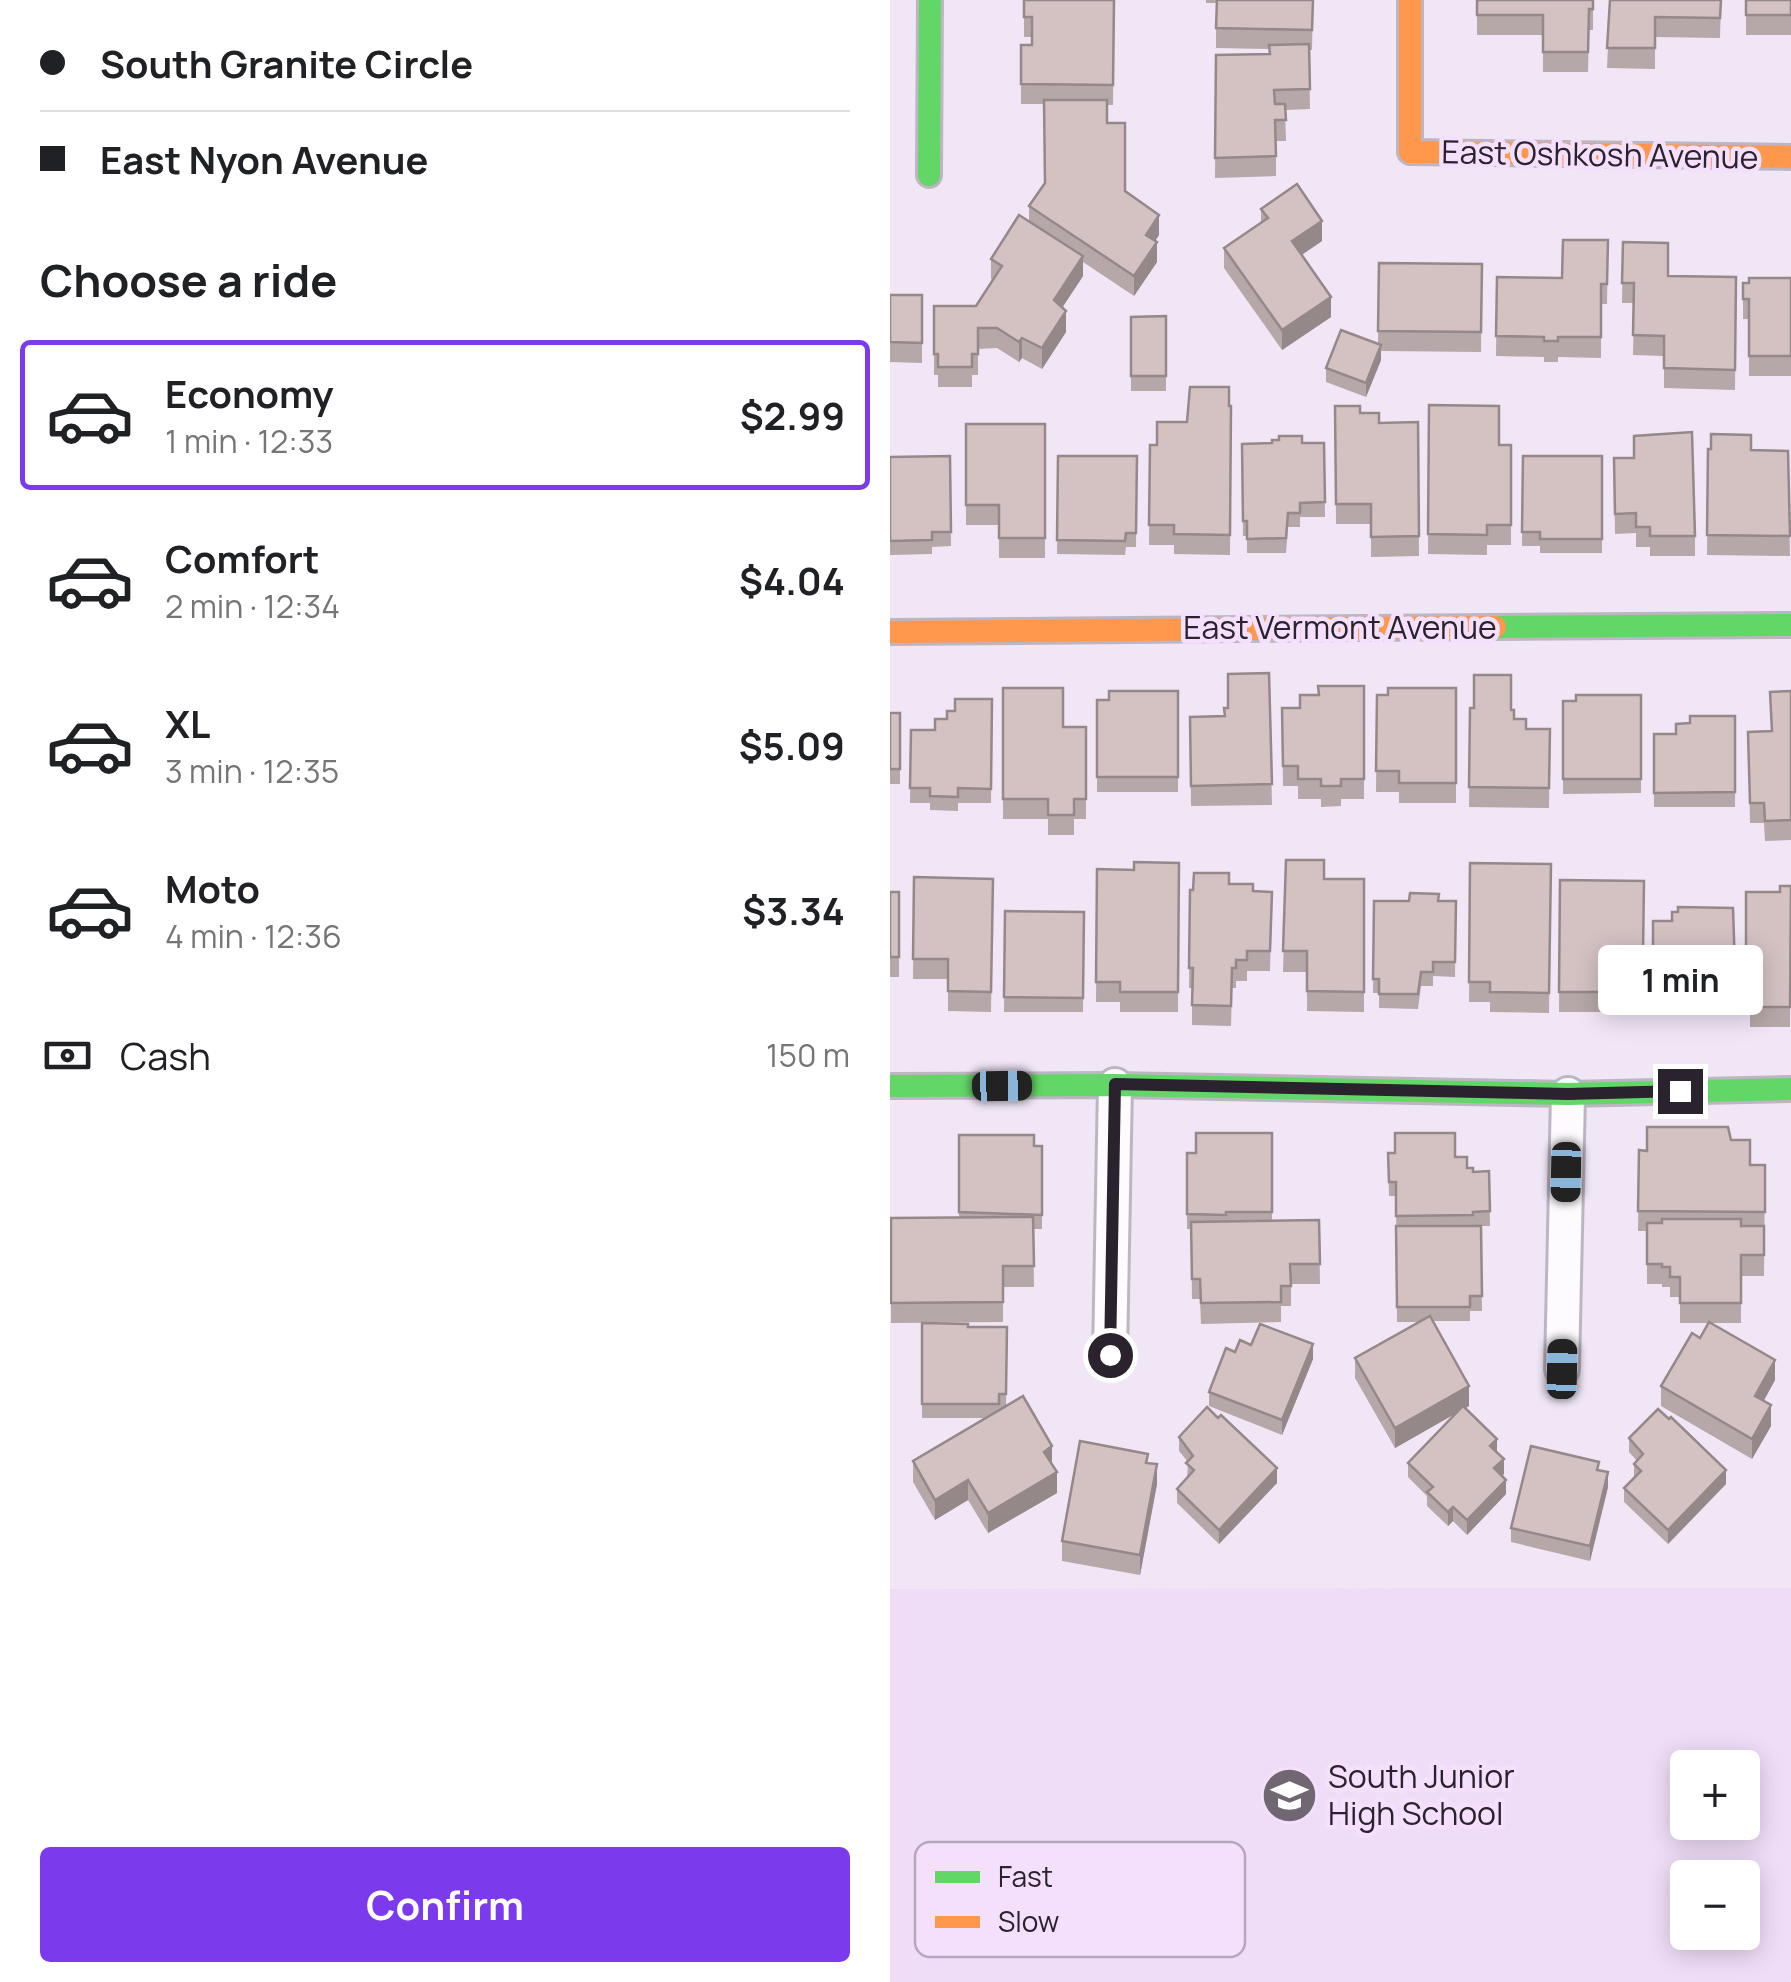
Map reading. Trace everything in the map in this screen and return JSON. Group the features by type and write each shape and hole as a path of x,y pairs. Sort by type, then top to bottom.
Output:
{"street":[{"path":"930,0 930,175"},
{"name":"East Oshkosh Avenue","path":"1410,0 1410,152 1791,157"},
{"name":"East Vermont Avenue","path":"890,632 1791,625"},
{"path":"1110,1355 1115,1084"},
{"path":"890,1086 1115,1084 1568,1094 1791,1089"},
{"path":"1562,1369 1568,1094"}],"shaded area":[{"name":"South Junior High School","path":"1791,1588 1791,1982 890,1982 890,1589"}],"building":[{"path":"1024,0 1114,0 1113,85 1021,84 1021,45 1032,45 1032,17 1024,17"},
{"path":"1217,0 1313,0 1312,30 1216,28"},
{"path":"1477,0 1593,0 1593,9 1589,9 1588,52 1543,52 1543,15 1477,15"},
{"path":"1610,0 1721,0 1720,18 1655,17 1655,48 1607,48"},
{"path":"1746,0 1791,0 1791,15 1746,15"},
{"path":"1309,44 1310,89 1274,90 1275,104 1285,104 1286,120 1275,120 1276,156 1215,158 1216,55 1270,54 1269,45"},
{"path":"1044,100 1107,100 1107,123 1125,123 1125,191 1159,215 1146,235 1157,242 1134,276 1029,206 1045,183"},
{"path":"1297,184 1322,221 1292,241 1331,297 1282,330 1224,248 1268,218 1261,209"},
{"path":"1019,215 1083,256 1054,300 1066,311 1042,348 1022,338 1019,342 997,328 978,328 978,354 972,354 972,367 938,367 938,354 934,354 934,306 976,306 1002,266 991,259"},
{"path":"1563,240 1608,240 1607,284 1601,284 1601,337 1558,337 1558,341 1544,341 1544,337 1496,336 1497,277 1562,278"},
{"path":"1623,242 1668,243 1668,276 1736,277 1735,370 1664,368 1664,336 1633,335 1634,283 1622,283"},
{"path":"1379,263 1482,264 1481,332 1378,331"},
{"path":"1749,278 1791,278 1791,356 1749,356 1749,299 1743,299 1743,283 1749,283"},
{"path":"890,295 922,295 922,343 890,342"},
{"path":"1166,316 1166,376 1131,376 1131,317"},
{"path":"1341,330 1381,345 1366,383 1326,368"},
{"path":"1190,387 1229,387 1230,535 1174,534 1174,525 1149,525 1150,445 1157,445 1157,422 1187,422"},
{"path":"1429,405 1499,406 1499,445 1511,445 1511,525 1487,525 1487,535 1428,534"},
{"path":"1335,406 1360,406 1360,413 1379,413 1379,423 1418,422 1419,536 1371,537 1371,504 1336,504"},
{"path":"966,424 1045,424 1045,538 999,538 999,505 966,505"},
{"path":"1692,432 1695,536 1650,536 1650,527 1636,527 1636,513 1615,514 1614,458 1634,458 1634,436"},
{"path":"1711,434 1751,435 1751,450 1788,451 1790,536 1707,535"},
{"path":"1279,436 1302,436 1302,443 1324,443 1325,502 1300,503 1300,513 1288,513 1286,538 1247,539 1247,521 1243,521 1242,444 1272,443"},
{"path":"950,456 951,532 932,532 932,540 890,541 890,457"},
{"path":"1058,456 1137,456 1136,533 1126,533 1125,541 1057,540"},
{"path":"1523,456 1602,456 1602,539 1540,539 1540,532 1522,532"},
{"path":"1269,673 1272,784 1191,786 1190,717 1225,716 1228,674"},
{"path":"1474,675 1511,675 1514,719 1526,719 1526,729 1550,729 1549,788 1469,787"},
{"path":"1318,686 1364,686 1364,779 1341,779 1341,786 1321,786 1321,779 1298,779 1298,766 1283,766 1282,708 1300,708 1300,695 1319,695"},
{"path":"1003,688 1063,688 1063,727 1086,727 1086,799 1074,799 1074,815 1048,815 1048,799 1003,799"},
{"path":"1388,688 1456,688 1456,783 1399,783 1399,771 1376,771 1377,695 1388,695"},
{"path":"1109,691 1178,691 1178,777 1097,777 1097,700 1109,700"},
{"path":"1791,691 1791,820 1765,821 1764,803 1750,803 1748,732 1772,731 1770,692"},
{"path":"1576,695 1641,695 1641,779 1563,779 1563,701 1576,701"},
{"path":"955,699 992,699 991,789 958,788 958,797 930,796 930,788 910,788 911,730 935,730 935,719 947,719 947,711 955,711"},
{"path":"890,713 900,713 900,769 890,769"},
{"path":"1690,716 1735,716 1735,792 1654,793 1654,734 1676,734 1676,724 1690,723"},
{"path":"1286,860 1324,860 1324,879 1364,879 1364,992 1307,991 1307,951 1283,951"},
{"path":"1134,862 1179,863 1178,992 1120,992 1120,982 1096,982 1097,869 1134,870"},
{"path":"1470,863 1551,864 1549,993 1490,992 1490,982 1469,982"},
{"path":"1194,873 1229,873 1229,884 1253,884 1253,891 1272,892 1270,951 1247,951 1247,960 1236,960 1236,968 1232,968 1231,1006 1192,1005 1190,890"},
{"path":"914,877 993,879 991,992 948,991 948,959 913,959"},
{"path":"1560,880 1644,881 1643,953 1617,953 1616,970 1604,969 1604,992 1559,992"},
{"path":"1780,886 1791,886 1790,1007 1750,1007 1746,892 1780,892"},
{"path":"890,892 899,892 899,957 890,957"},
{"path":"1410,893 1439,894 1438,901 1456,901 1455,962 1433,962 1433,972 1421,972 1418,994 1379,994 1379,979 1373,979 1374,901 1409,901"},
{"path":"1678,907 1733,908 1736,999 1689,999 1689,990 1671,990 1671,978 1653,978 1653,921 1672,921 1672,912 1678,912"},
{"path":"1005,911 1084,912 1083,998 1004,997"},
{"path":"1647,1127 1728,1127 1731,1140 1750,1140 1750,1165 1765,1165 1765,1212 1638,1211 1639,1150 1647,1151"},
{"path":"1196,1133 1272,1133 1272,1212 1187,1214 1187,1153 1196,1153"},
{"path":"1395,1133 1455,1133 1455,1157 1467,1157 1467,1168 1473,1168 1473,1172 1489,1171 1490,1211 1473,1215 1396,1216 1396,1182 1389,1182 1388,1153 1395,1153"},
{"path":"959,1135 1034,1135 1034,1146 1042,1146 1042,1215 959,1212"},
{"path":"1033,1217 1034,1266 1003,1266 1003,1302 891,1303 891,1218"},
{"path":"1662,1219 1741,1219 1741,1226 1764,1226 1764,1255 1741,1255 1741,1303 1680,1303 1680,1277 1670,1277 1670,1267 1647,1264 1647,1223 1662,1223"},
{"path":"1319,1220 1320,1264 1290,1264 1291,1286 1281,1286 1281,1302 1201,1303 1200,1279 1192,1279 1191,1222"},
{"path":"1396,1226 1481,1226 1482,1296 1470,1296 1470,1307 1397,1307"},
{"path":"1430,1316 1469,1386 1395,1428 1355,1358"},
{"path":"1709,1322 1775,1360 1755,1396 1771,1405 1752,1439 1661,1386 1692,1333 1700,1338"},
{"path":"922,1323 1007,1327 1006,1394 999,1394 999,1404 922,1404"},
{"path":"1260,1324 1313,1344 1282,1420 1209,1392 1226,1348 1235,1352 1240,1340 1251,1345"},
{"path":"1023,1396 1052,1446 1044,1452 1057,1472 988,1513 968,1480 935,1500 913,1461"},
{"path":"1463,1406 1497,1439 1490,1446 1504,1459 1494,1468 1506,1480 1467,1520 1453,1507 1448,1512 1427,1492 1433,1487 1408,1463"},
{"path":"1207,1407 1218,1418 1221,1415 1277,1468 1219,1530 1177,1489 1194,1470 1186,1463 1193,1456 1179,1437"},
{"path":"1658,1409 1726,1470 1668,1530 1624,1488 1641,1471 1634,1464 1643,1454 1629,1438"},
{"path":"1080,1441 1148,1454 1146,1463 1157,1464 1140,1555 1062,1541"},
{"path":"1531,1446 1599,1462 1597,1470 1608,1472 1590,1546 1511,1528"}],"traffic: fast":[{"path":"929,175 930,0"},
{"path":"1495,627 1791,625"},
{"path":"890,1086 1115,1085 1568,1094 1791,1089"}],"traffic: slow":[{"path":"1410,0 1410,152 1791,157"},
{"path":"890,632 1495,627"}],"place":[{"name":"South Junior High School","path":"1289,1795"}],"route":[{"path":"1110,1355 1115,1084 1568,1094 1680,1091"}]}
